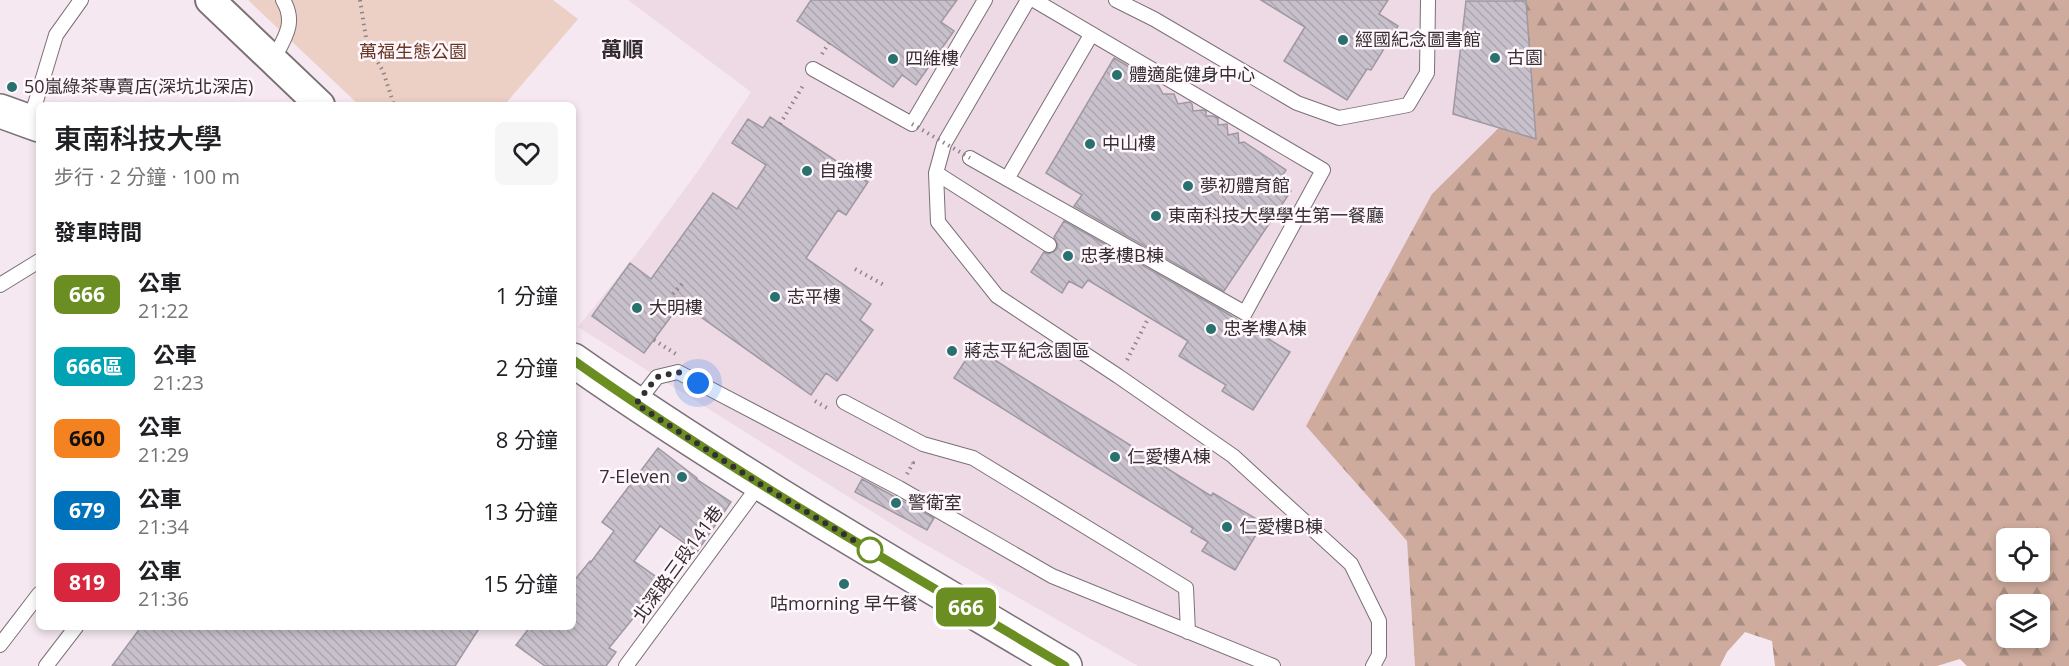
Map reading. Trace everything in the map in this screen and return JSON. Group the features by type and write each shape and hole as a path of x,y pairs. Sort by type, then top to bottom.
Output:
{"main road":[{"path":"576,362 760,484 1065,666"}],"street":[{"path":"210,0 317,102"}],"lane":[{"path":"23,119 56,35 81,0"},
{"path":"273,60 291,20 283,0"},
{"path":"813,69 912,124 985,0"},
{"path":"1028,0 944,144 936,173 938,222 997,296 1233,456 1351,564 1379,621 1379,655 1373,666"},
{"path":"970,158 1245,313 1323,170 1034,0"},
{"path":"1116,0 1297,103 1339,118 1408,105 1427,73 1428,0"},
{"path":"1007,179 1091,35"},
{"path":"936,173 1049,245"},
{"path":"0,285 36,263"},
{"path":"636,404 657,377 678,372 899,488 1052,576 1273,666"},
{"path":"844,402 923,444 974,458 1186,588 1188,632"},
{"name":"北深路三段141巷","path":"626,666 760,484"},
{"path":"0,645 36,598"},
{"path":"46,666 74,630"}],"path":[{"path":"360,0 367,44 383,71 393,102"},
{"path":"912,124 970,158"},
{"path":"855,269 884,285"},
{"path":"674,294 684,282"},
{"path":"1123,369 1149,317"}],"shaded area":[{"path":"628,0 1513,0 1521,107 1306,425 1407,541 1415,666 1138,666 914,538 578,327 642,247 698,171 751,92"}],"green space":[{"name":"萬福生態公園","path":"248,0 553,0 578,19 507,102 356,102"},
{"path":"1513,0 2069,0 2069,666 1967,666 1960,659 1937,666 1775,666 1772,641 1745,632 1727,652 1720,666 1415,666 1407,541 1306,426 1432,194 1520,107"}],"building":[{"name":"四維樓","path":"811,0 957,0 941,22 954,31 916,85 902,75 893,87 797,21"},
{"name":"經國紀念圖書館","path":"1261,0 1388,0 1379,14 1398,26 1371,70 1367,69 1347,100 1284,61 1305,27"},
{"name":"古園","path":"1466,1 1526,1 1536,139 1453,114"},
{"name":"夢初體育館","path":"1114,58 1157,83 1163,94 1174,94 1178,104 1190,102 1193,111 1203,110 1206,111 1206,116 1218,118 1218,125 1227,124 1228,135 1238,133 1239,143 1244,142 1286,170 1278,182 1291,191 1224,291 1074,206 1082,195 1046,173"},
{"path":"770,117 868,182 846,215 838,210 806,258 871,304 860,320 873,330 837,381 826,373 811,395 681,303 644,353 592,316 630,263 651,279 713,193 737,209 766,165 732,143 748,119 763,128"},
{"name":"忠孝樓A棟","path":"1064,221 1218,308 1290,352 1253,410 1222,391 1226,385 1179,356 1188,341 1088,280 1082,288 1069,281 1062,293 1031,272 1044,252 1049,254 1056,250 1058,245 1054,237"},
{"name":"仁愛樓A棟","path":"974,347 1211,496 1213,493 1263,523 1235,570 1202,551 1208,542 1191,532 1193,528 954,378"},
{"path":"658,448 696,479 731,502 697,552 660,526 634,561 665,583 650,603 647,601 609,648 616,652 606,666 545,666 516,645 528,630 576,630 576,578 614,531 602,522"},
{"name":"警衛室","path":"862,479 934,518 927,530 855,492"},
{"path":"139,630 478,630 455,666 112,666"}],"bus line":[{"name":"666","path":"576,362 760,484 1065,666"}],"place":[{"name":"經國紀念圖書館","path":"1343,40"},
{"name":"古園","path":"1495,58"},
{"name":"四維樓","path":"893,59"},
{"name":"體適能健身中心","path":"1117,75"},
{"name":"50嵐綠茶專賣店(深坑北深店)","path":"12,87"},
{"name":"中山樓","path":"1090,144"},
{"name":"自強樓","path":"807,171"},
{"name":"夢初體育館","path":"1188,186"},
{"name":"東南科技大學學生第一餐廳","path":"1156,216"},
{"name":"忠孝樓B棟","path":"1068,256"},
{"name":"志平樓","path":"775,297"},
{"name":"大明樓","path":"637,308"},
{"name":"忠孝樓A棟","path":"1211,329"},
{"name":"蔣志平紀念園區","path":"952,351"},
{"name":"仁愛樓A棟","path":"1115,457"},
{"name":"7-Eleven","path":"682,477"},
{"name":"警衛室","path":"896,503"},
{"name":"仁愛樓B棟","path":"1227,527"},
{"name":"咕morning 早午餐","path":"844,584"}],"district":[{"name":"萬順","path":"622,50"}],"route":[{"path":"698,383 678,372 657,377 636,404 760,484 870,550"}]}
